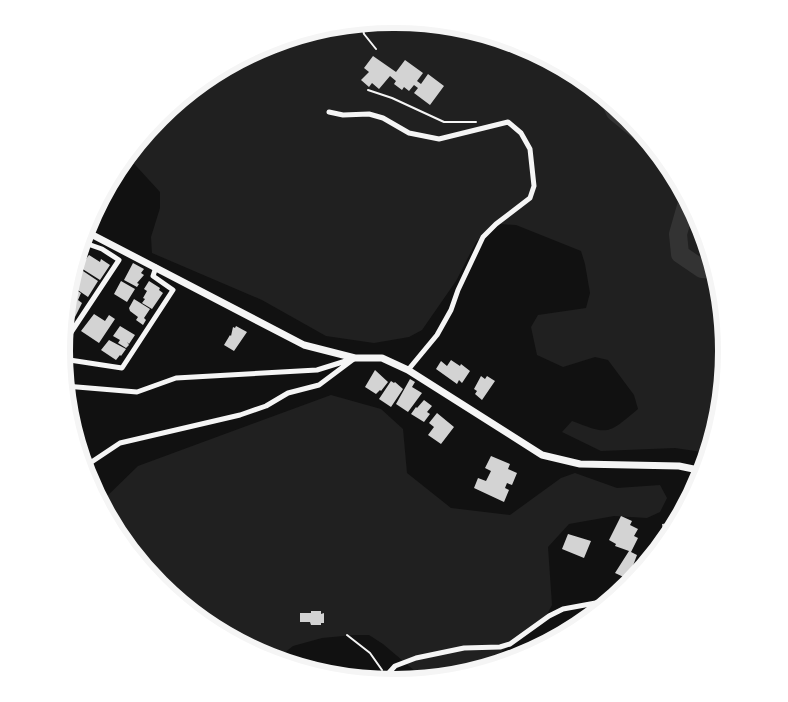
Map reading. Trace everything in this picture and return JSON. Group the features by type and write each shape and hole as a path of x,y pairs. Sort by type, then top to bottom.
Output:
{"main road":[{"path":"92,235 304,345 354,358 382,358 408,370 542,455 580,464 679,466 695,469"}],"street":[{"path":"329,112 343,115 370,114 383,118 409,133 439,140 508,122 521,133 530,149 534,186 530,198 496,224 483,237 458,290 451,310 437,335 408,370"},
{"path":"71,333 120,260 102,249 89,244"},
{"path":"70,360 122,368 173,290 153,276 156,267"},
{"path":"72,387 136,392 176,378 317,370 354,358"},
{"path":"91,463 120,443 240,414 266,406 288,393 319,385 354,358"},
{"path":"388,674 395,666 416,658 464,648 510,644 550,616 563,610 597,603"}],"path":[{"path":"363,29 364,34 376,49"},
{"path":"368,90 392,98 444,122 480,122"},
{"path":"347,635 370,653 385,674"}],"shaded area":[{"path":"415,28 436,30 478,39 518,52 537,61 591,94 623,122 663,171 693,227 711,288 715,309 718,351 715,393 701,452 675,448 601,451 562,432 572,421 594,429 607,430 620,424 638,409 634,395 608,360 595,357 563,367 537,355 531,327 538,315 586,308 590,293 581,251 516,225 500,224 476,242 456,281 422,330 409,337 374,343 326,336 262,300 152,253 151,237 160,208 160,192 132,161 165,122 214,82 251,61 290,45 352,30"},
{"path":"331,395 381,409 403,429 407,473 451,508 510,515 561,478 575,473 617,488 660,485 667,498 660,512 647,518 614,516 569,524 548,547 552,605 545,618 493,658 457,668 420,674 369,635 322,638 293,646 282,654 232,631 197,608 165,580 137,548 106,497 138,466"}],"building":[{"path":"373,56 396,72 405,60 423,73 417,81 421,84 428,74 444,86 430,105 414,93 418,88 414,85 409,91 404,87 402,90 394,84 396,81 390,76 379,89 372,83 369,87 361,80 369,72 364,68"},
{"path":"89,255 100,262 101,259 110,265 100,280 82,268"},
{"path":"133,263 144,269 141,273 144,275 137,283 139,284 137,287 124,280"},
{"path":"83,271 98,281 88,297 77,289"},
{"path":"121,281 135,289 127,302 114,294"},
{"path":"149,281 160,288 159,290 163,293 152,309 142,303 147,291 144,289"},
{"path":"77,291 81,293 78,300 82,303 72,324"},
{"path":"134,299 150,309 144,318 146,320 143,325 136,320 138,317 130,311 129,308"},
{"path":"94,314 105,321 109,315 115,319 99,343 81,331"},
{"path":"120,326 135,335 129,344 127,342 129,345 126,348 118,343 120,340 113,336"},
{"path":"236,326 247,332 234,351 224,345 231,336 233,327 235,328"},
{"path":"109,340 126,349 116,360 101,350"},
{"path":"451,360 460,366 461,364 470,371 462,383 459,380 457,384 436,369 441,361 447,366"},
{"path":"375,370 388,382 376,394 365,387"},
{"path":"481,376 485,379 487,376 495,381 482,400 475,394 477,391 474,389"},
{"path":"410,379 415,382 412,387 422,393 408,412 396,404"},
{"path":"391,381 403,389 391,407 379,399"},
{"path":"424,400 432,406 427,412 430,414 424,422 411,414"},
{"path":"437,413 454,427 441,444 428,435 434,427 429,423"},
{"path":"491,456 510,464 508,469 517,473 512,485 507,483 505,488 509,490 504,502 474,488 478,478 486,481 491,471 485,468"},
{"path":"621,516 632,521 630,525 638,529 634,536 638,538 631,552 637,555 631,571 625,578 615,573 629,551 615,546 616,544 609,540"},
{"path":"668,523 663,531 662,524"},
{"path":"568,534 591,541 584,558 562,549"},
{"path":"311,611 321,611 321,614 324,613 324,623 321,623 321,625 311,625 310,622 300,622 300,613 311,613"},
{"path":"554,630 555,632 534,642"}],"waterway":[{"path":"685,210 678,234 680,254 702,269 707,269"}]}
